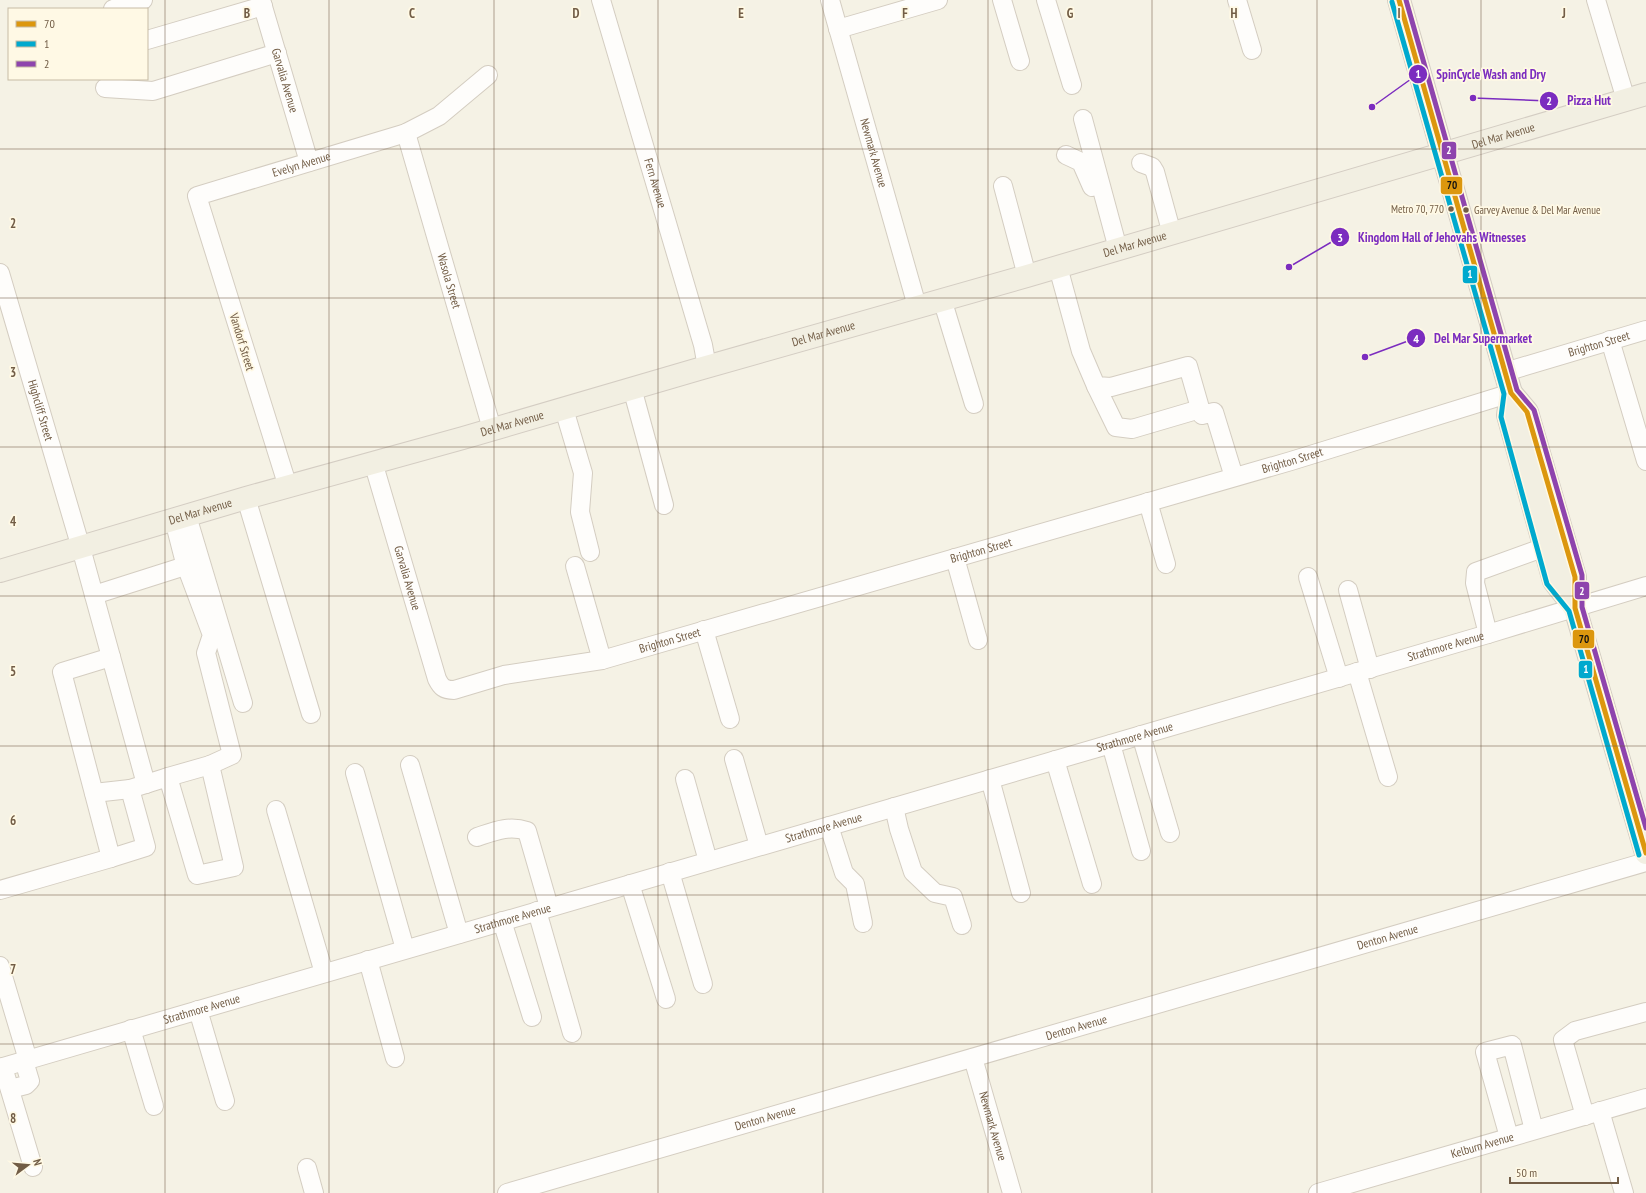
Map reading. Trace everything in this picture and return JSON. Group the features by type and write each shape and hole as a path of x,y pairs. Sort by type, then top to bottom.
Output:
{"main road":[{"path":"1399,0 1511,393 1508,415 1554,581 1575,608"},
{"name":"Del Mar Avenue","path":"0,571 246,498 564,409 707,366 1172,234 1636,97"},
{"path":"1511,393 1527,412 1575,577 1575,608 1646,853"}],"street":[{"path":"116,8 143,0"},
{"name":"Fern Avenue","path":"601,0 701,338 707,366"},
{"name":"Newmark Avenue","path":"830,0 917,306"},
{"path":"838,29 938,0"},
{"path":"1002,0 1020,61"},
{"path":"1046,0 1072,85"},
{"path":"1237,0 1252,50"},
{"path":"1596,0 1636,97"},
{"path":"148,40 262,3"},
{"name":"Garvalia Avenue","path":"262,3 310,162"},
{"path":"105,88 153,91 277,53"},
{"name":"Evelyn Avenue","path":"197,196 406,133 439,116 488,76"},
{"path":"1083,119 1113,251"},
{"name":"Wasola Street","path":"406,133 492,429"},
{"path":"1066,155 1081,162 1087,174 1113,251"},
{"path":"1141,163 1152,167 1155,172 1172,234"},
{"path":"1003,186 1027,276"},
{"name":"Vandorf Street","path":"197,196 288,487"},
{"path":"1058,267 1081,351 1116,427 1132,429 1200,409"},
{"name":"Highcliff Street","path":"0,273 81,548 111,657 138,786 146,847 111,858"},
{"path":"942,299 974,404"},
{"name":"Brighton Street","path":"1505,372 1646,330"},
{"path":"1610,340 1646,461"},
{"path":"1096,386 1111,387 1188,366 1202,415 1214,412 1234,477"},
{"path":"632,388 664,505"},
{"name":"Brighton Street","path":"447,690 454,690 504,675 602,660 1234,477 1511,393"},
{"path":"564,409 583,473 580,512 590,552"},
{"name":"Garvalia Avenue","path":"372,462 437,679 441,686 447,690"},
{"path":"246,498 310,714"},
{"path":"1148,502 1166,564"},
{"path":"94,793 138,786 210,765 232,755 206,653 212,635 186,563 181,518"},
{"path":"181,518 244,703"},
{"path":"1488,634 1476,583 1476,572 1545,547"},
{"path":"955,558 978,640"},
{"path":"94,595 182,567 186,563"},
{"path":"574,566 602,660"},
{"path":"1308,577 1339,678"},
{"name":"Strathmore Avenue","path":"1,1067 1339,678 1646,586"},
{"path":"1348,590 1388,777"},
{"path":"704,630 730,719"},
{"path":"0,890 111,858 62,672 111,657"},
{"path":"1141,735 1170,833"},
{"path":"1111,744 1141,851"},
{"path":"734,759 759,846"},
{"path":"1055,760 1092,884"},
{"path":"168,776 197,875 234,867 210,765"},
{"path":"410,765 459,934"},
{"path":"355,773 405,950"},
{"path":"685,779 708,861"},
{"path":"990,779 1021,893"},
{"path":"894,807 899,829 913,872 935,893 953,897 962,925"},
{"path":"276,810 324,973"},
{"path":"829,826 844,873 855,884 863,923"},
{"path":"477,836 501,829 516,828 527,831 543,909 572,1033"},
{"name":"Denton Avenue","path":"508,1193 1646,862"},
{"path":"670,872 703,984"},
{"path":"630,884 666,999"},
{"path":"502,921 532,1017"},
{"path":"368,960 395,1058"},
{"path":"2,977 26,1060 30,1081 26,1085 10,1089"},
{"path":"198,1010 225,1101"},
{"path":"1624,1193 1563,1040 1575,1031 1646,1012"},
{"path":"131,1030 154,1106"},
{"path":"1509,1138 1485,1052 1512,1045 1534,1130"},
{"name":"Newmark Avenue","path":"973,1058 1012,1193"},
{"path":"1,1067 10,1089 33,1167"},
{"name":"Kelburn Avenue","path":"1318,1193 1646,1098"},
{"path":"307,1168 314,1193"}],"transit line":[{"name":"70","path":"1399,0 1511,393 1527,412 1575,577 1575,608 1646,853"},
{"name":"2","path":"1406,0 1517,390 1534,410 1582,575 1582,607 1646,828"},
{"name":"1","path":"1392,2 1504,394 1501,417 1547,584 1569,611 1639,855"}],"place":[{"name":"Pizza Hut","path":"1473,98"},
{"name":"SpinCycle Wash and Dry","path":"1372,107"},
{"name":"Metro 70, 770","path":"1451,209"},
{"name":"Garvey Avenue & Del Mar Avenue","path":"1466,210"},
{"name":"Kingdom Hall of Jehovahs Witnesses","path":"1289,267"},
{"name":"Del Mar Supermarket","path":"1365,357"}]}
